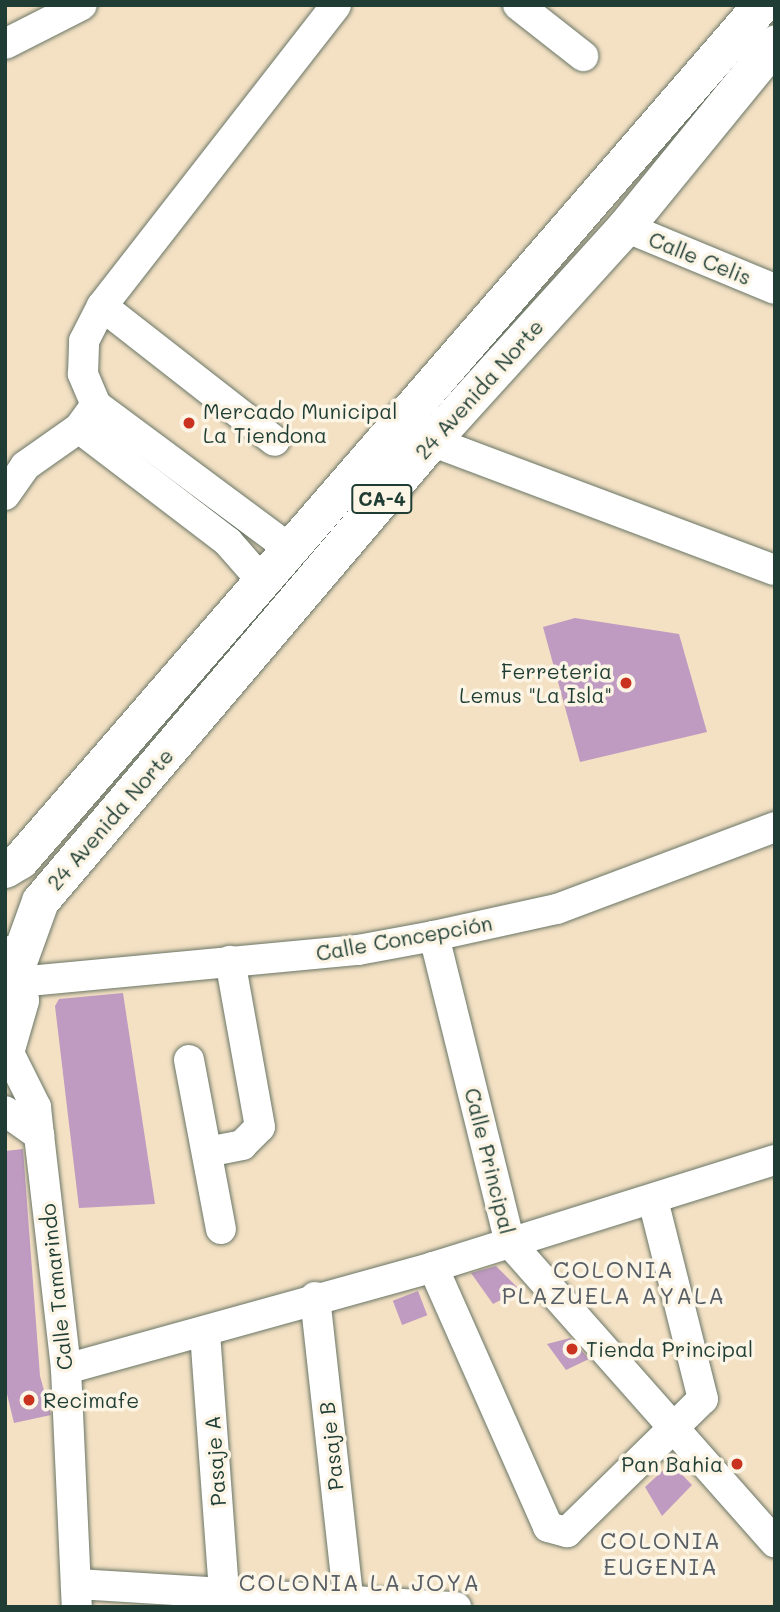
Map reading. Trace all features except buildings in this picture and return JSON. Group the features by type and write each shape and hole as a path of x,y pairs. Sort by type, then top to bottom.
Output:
{"main road":[{"name":"24 Avenida Norte","path":"5,869 20,860 761,5"},
{"name":"24 Avenida Norte","path":"13,969 40,901 431,440 625,227 775,43"},
{"name":"CA-4","path":"6,1051 19,1013 13,969"}],"street":[{"path":"5,44 82,5"},
{"path":"263,582 228,541 87,416 83,374 84,341 102,306 336,5"},
{"path":"518,5 583,56"},
{"name":"Calle Celis","path":"625,227 775,289"},
{"path":"102,306 275,441"},
{"path":"87,416 290,549"},
{"path":"5,495 25,466 87,416"},
{"path":"431,440 775,570"},
{"name":"Calle Concepción","path":"13,969 230,961 434,936 557,909 775,827"},
{"name":"Calle Principal","path":"434,936 510,1243 775,1543"},
{"path":"206,1152 242,1145 260,1127 230,961"},
{"name":"Calle Tamarindo","path":"6,1051 36,1107 66,1369 76,1595"},
{"path":"189,1060 221,1229"},
{"path":"5,1111 39,1135"},
{"path":"66,1369 205,1333 314,1297 433,1267 775,1160"},
{"path":"433,1267 548,1527 558,1534 699,1406 704,1390 653,1200"},
{"name":"Pasaje B","path":"314,1297 348,1596"},
{"name":"Pasaje A","path":"205,1333 225,1598"},
{"path":"76,1595 225,1598 348,1596 456,1607"}],"place":[{"name":"Mercado Municipal La Tiendona","path":"189,423"},
{"name":"Ferreteria Lemus \"La Isla\"","path":"626,683"},
{"name":"Tienda Principal","path":"572,1349"},
{"name":"Recimafe","path":"29,1400"},
{"name":"Pan Bahia","path":"737,1464"}],"district":[{"name":"COLONIA PLAZUELA AYALA","path":"614,1282"},
{"name":"COLONIA EUGENIA","path":"661,1553"},
{"name":"COLONIA LA JOYA","path":"360,1582"}]}
